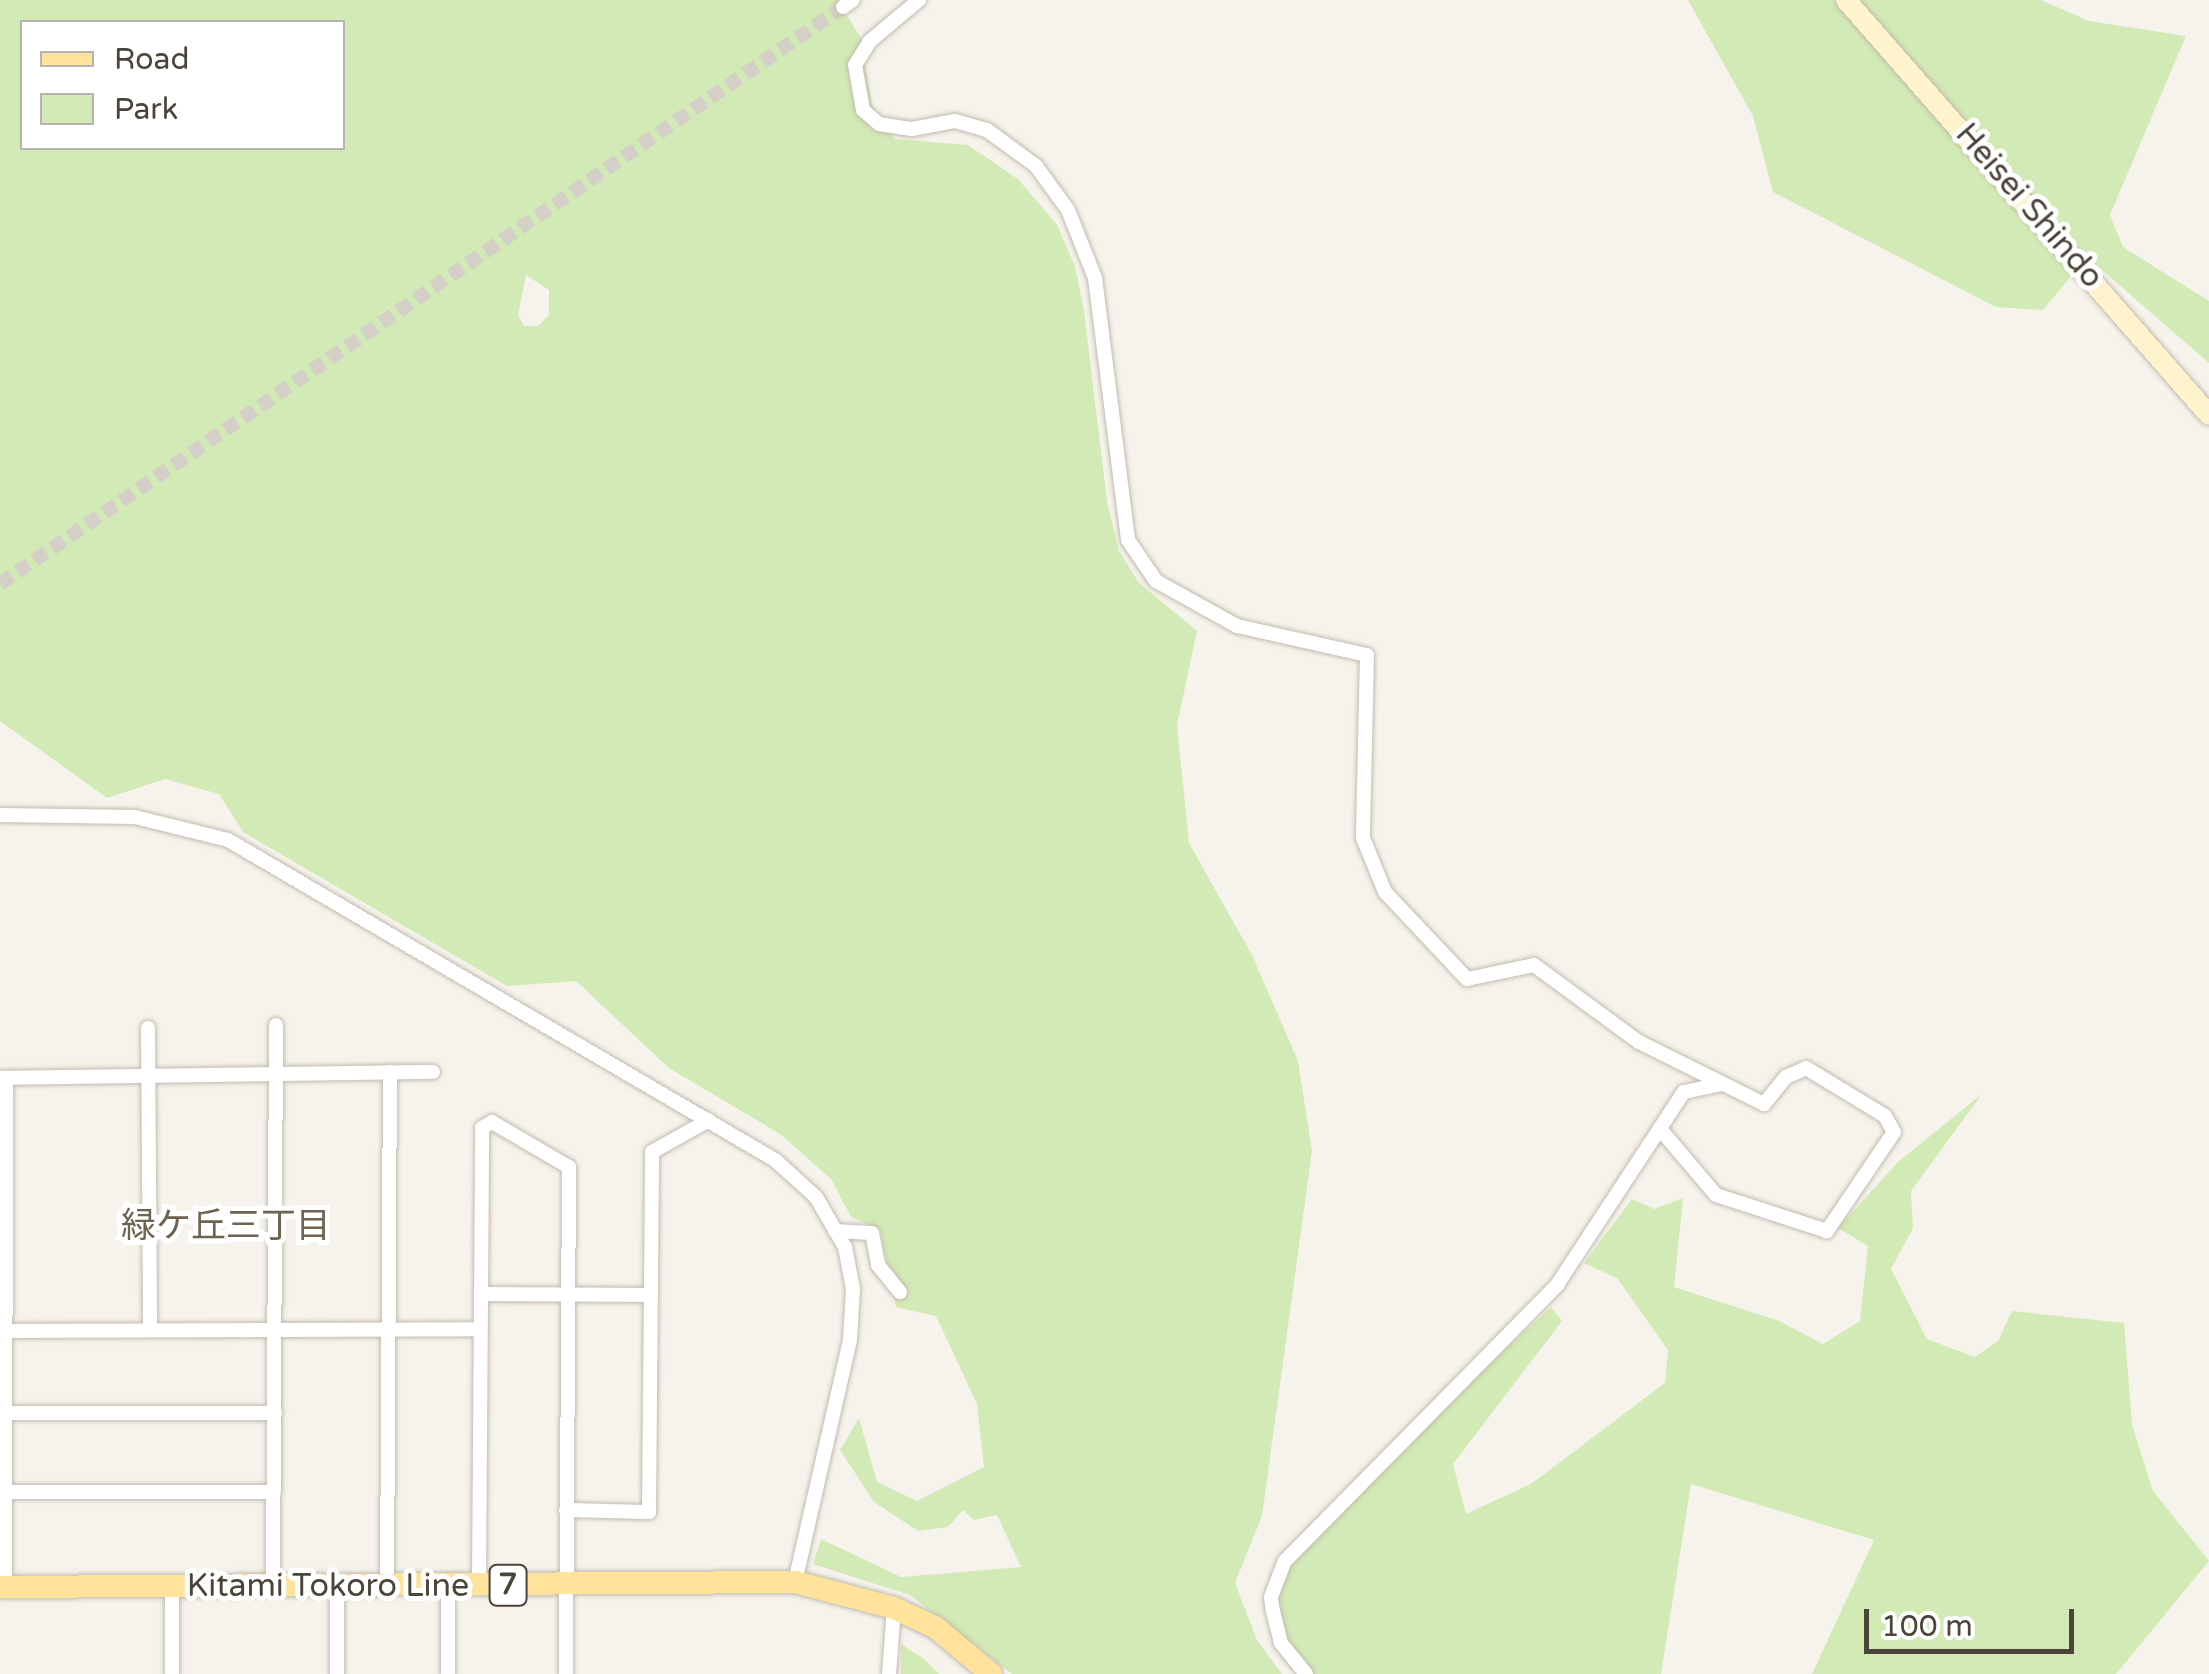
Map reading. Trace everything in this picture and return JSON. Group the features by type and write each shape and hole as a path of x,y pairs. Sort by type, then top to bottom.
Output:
{"main road":[{"name":"Kitami Tokoro Line","path":"2,1587 794,1582 894,1608 935,1628 991,1674"}],"street":[{"path":"919,0 870,41 855,65 863,110 879,124 912,129 955,121 987,130 1036,166 1068,210 1096,278 1128,540 1156,581 1237,626 1367,654 1363,838 1384,892 1467,979 1534,965 1639,1042 1764,1104 1786,1077 1806,1068 1885,1116 1894,1132 1827,1231 1716,1196 1660,1129"},
{"name":"Heisei Shindo","path":"1846,0 2209,415"},
{"path":"0,815 135,817 228,840 775,1160 816,1197 836,1231 853,1290 850,1340 794,1582"},
{"path":"273,1586 276,1025"},
{"path":"148,1028 150,1330"},
{"path":"2,1587 3,1078 149,1072 433,1072"},
{"path":"387,1586 390,1072"},
{"path":"1306,1674 1281,1643 1273,1612 1271,1596 1284,1561 1558,1285 1684,1092 1722,1084"},
{"path":"566,1510 649,1512 652,1152 709,1120"},
{"path":"479,1586 482,1128 492,1122 568,1167 566,1674"},
{"path":"836,1231 856,1227 872,1233 878,1265 900,1292"},
{"path":"481,1294 651,1295"},
{"path":"2,1332 480,1329"},
{"path":"3,1413 275,1413"},
{"path":"3,1492 274,1492"},
{"path":"172,1586 172,1674"},
{"path":"337,1586 337,1674"},
{"path":"448,1586 448,1674"},
{"path":"888,1674 894,1608"}],"green space":[{"path":"0,0 837,0 861,38 872,105 894,139 968,145 1018,179 1057,225 1075,266 1084,311 1107,501 1119,551 1139,583 1197,631 1177,725 1189,843 1252,955 1298,1061 1312,1151 1262,1516 1235,1583 1257,1640 1282,1674 1012,1674 910,1595 813,1564 821,1539 901,1577 1021,1567 997,1515 974,1520 963,1510 948,1527 918,1531 874,1502 840,1450 859,1418 877,1482 917,1501 984,1467 977,1404 936,1316 896,1307 880,1230 851,1217 831,1179 780,1134 669,1068 576,981 507,986 243,832 219,794 165,779 107,798 0,721","holes":["526,275 549,290 549,315 538,326 524,326 518,315"]},
{"path":"1688,0 2041,0 2089,21 2186,36 2110,215 2123,247 2209,301 2209,363 2087,257 2043,310 1996,307 1773,192 1753,116"},
{"path":"1982,1094 1911,1191 1913,1228 1891,1269 1927,1339 1975,1357 1998,1341 2012,1311 2124,1323 2132,1425 2153,1491 2209,1561 2116,1674 1812,1674 1874,1540 1691,1484 1661,1674 1313,1674 1281,1636 1275,1600 1288,1568 1402,1445 1551,1307 1562,1321 1453,1464 1466,1514 1531,1484 1665,1383 1668,1350 1617,1278 1584,1263 1632,1199 1654,1209 1683,1198 1674,1287 1779,1321 1823,1344 1860,1321 1868,1246 1838,1228 1898,1162"},
{"path":"901,1644 924,1659 939,1674 901,1674"}],"tunnel":[{"path":"0,584 843,7"}],"district":[{"name":"緑ケ丘三丁目","path":"226,1226"}]}
